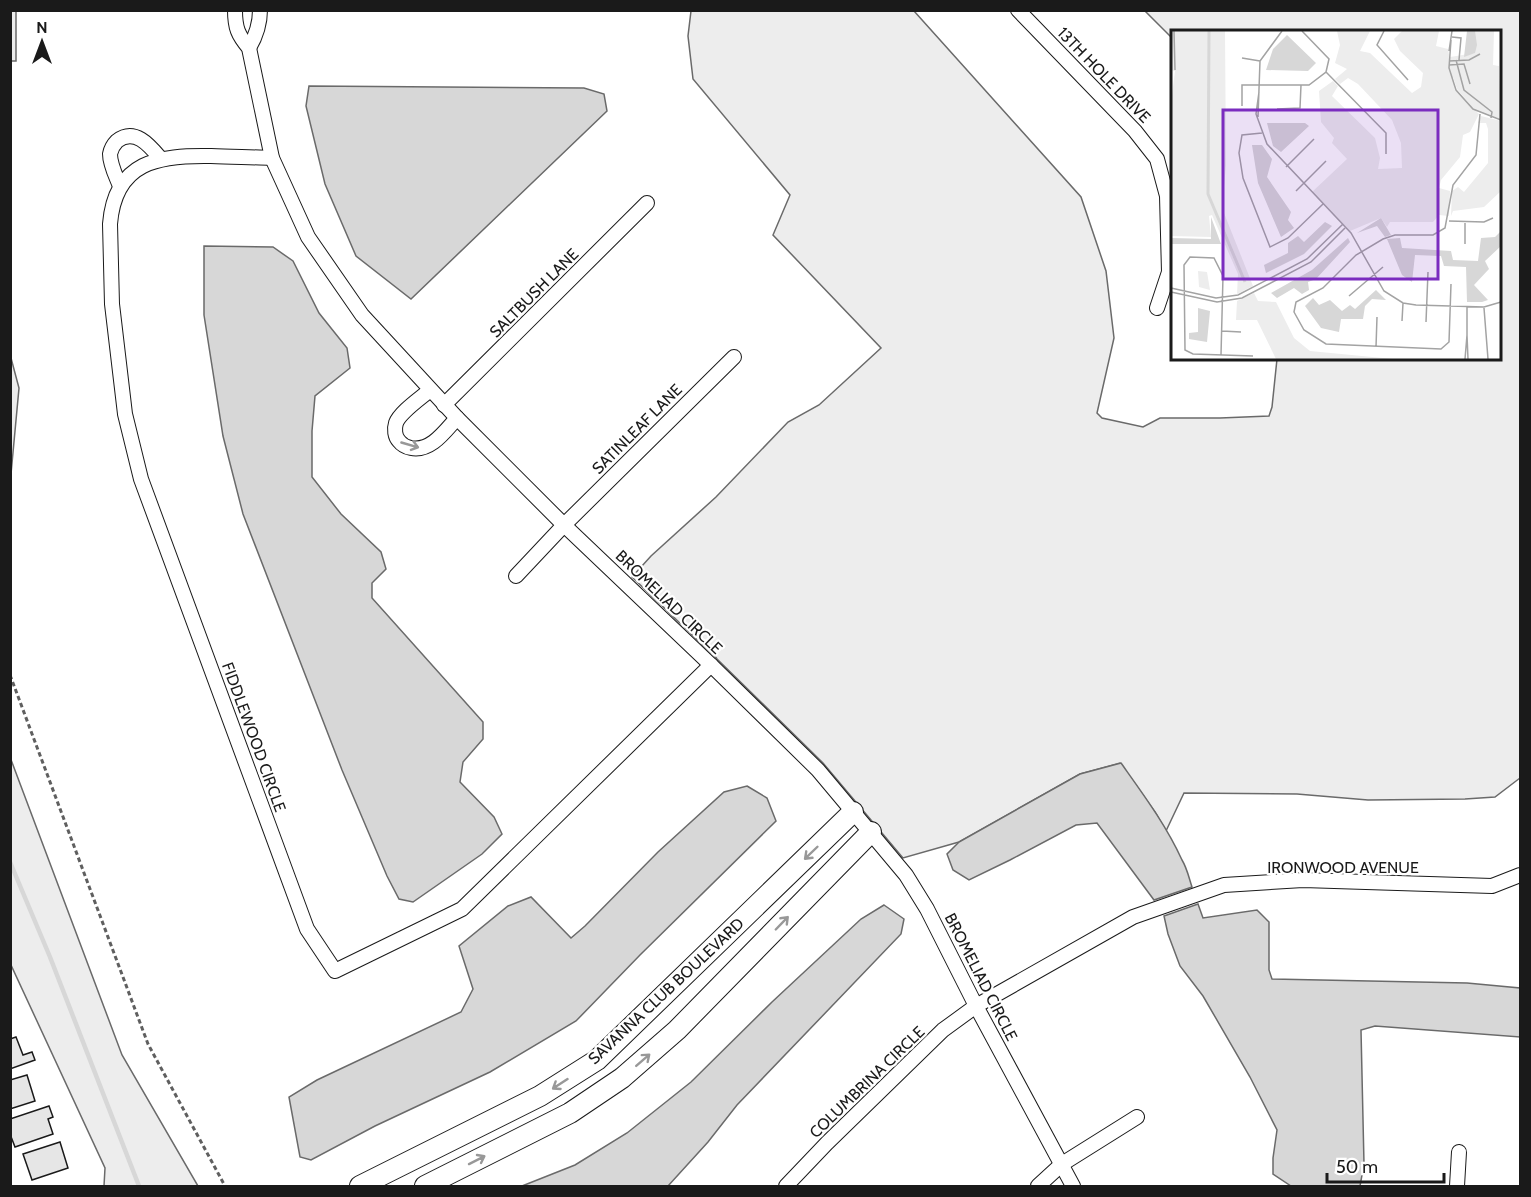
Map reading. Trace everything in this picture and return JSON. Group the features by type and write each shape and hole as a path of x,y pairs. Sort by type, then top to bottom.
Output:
{"street":[{"name":"BROMELIAD CIRCLE","path":"235,10 235,22 239,36 249,48 272,158 308,237 362,315 444,405 564,525 818,770 871,832 906,875 927,909 976,1006 1073,1186"},
{"path":"249,48 256,35 260,10"},
{"name":"13TH HOLE DRIVE","path":"1018,10 1135,131 1157,159 1167,196 1169,272 1156,308"},
{"path":"161,159 149,145 138,138 126,137 111,149 110,156 120,186 140,168 161,159 184,156 272,158"},
{"name":"FIDDLEWOOD CIRCLE","path":"120,186 114,201 110,224 112,304 125,414 141,479 307,929 335,971 462,909 711,665"},
{"name":"SALTBUSH LANE","path":"444,405 647,203"},
{"name":"SATINLEAF LANE","path":"516,576 564,525 734,357"},
{"path":"430,390 399,418 395,431 397,440 403,446 422,448 431,444 457,418"},
{"name":"SAVANNA CLUB BOULEVARD","path":"360,1186 540,1096 597,1060 853,812"},
{"name":"SAVANNA CLUB BOULEVARD","path":"425,1186 570,1113 622,1078 677,1030 871,832"},
{"name":"IRONWOOD AVENUE","path":"976,1006 1133,917 1224,885 1303,880 1492,886 1521,875"},
{"name":"COLUMBRINA CIRCLE","path":"786,1186 944,1030 976,1006"},
{"path":"1038,1186 1062,1164 1137,1117"},
{"path":"1457,1186 1459,1152"}],"path":[{"path":"10,675 148,1044 225,1186"}],"shaded area":[{"path":"10,11 16,11 16,61 11,61"},
{"path":"691,11 914,11 1081,197 1106,271 1114,338 1097,413 1102,418 1143,427 1160,418 1269,416 1277,360 1501,360 1501,30 1171,30 1171,37 1145,11 1520,11 1520,778 1495,797 1465,799 1368,800 1297,794 1184,793 1166,831 1120,763 1080,774 959,842 903,858 823,763 712,652 632,577 651,556 716,497 788,422 819,405 881,348 773,235 790,195 693,79 688,36"},
{"path":"309,86 584,88 604,94 607,111 411,299 356,256 325,184 306,106"},
{"path":"204,246 273,247 293,261 319,313 347,348 350,368 315,396 312,477 341,514 381,552 386,569 372,583 372,598 483,722 483,739 463,762 460,782 494,817 502,834 482,854 413,902 399,899 387,876 342,770 243,514 223,436 204,315"},
{"path":"10,358 19,388 11,474"},
{"path":"10,757 122,1055 198,1186 104,1186 105,1168 11,965"},
{"path":"1121,763 1169,834 1185,866 1192,887 1154,900 1097,823 1076,825 969,880 953,870 947,854 959,842 1080,774"},
{"path":"747,786 767,798 776,821 576,1021 490,1072 375,1126 311,1160 300,1157 289,1097 317,1080 461,1012 473,989 459,946 508,906 531,897 571,938 658,852 724,792"},
{"path":"1198,904 1203,918 1257,910 1269,922 1269,970 1272,979 1467,983 1520,988 1520,1037 1375,1026 1361,1030 1364,1164 1360,1186 1291,1186 1273,1174 1277,1130 1250,1077 1203,996 1180,966 1168,934 1164,916"},
{"path":"884,905 904,919 901,934 737,1105 708,1142 668,1186 522,1186 575,1165 627,1133 691,1082 861,919"}],"building":[{"path":"16,1037 23,1055 32,1052 35,1060 10,1069 10,1039"},
{"path":"27,1075 35,1101 10,1109 10,1080"},
{"path":"49,1106 53,1117 48,1119 53,1134 15,1147 10,1134 10,1119"},
{"path":"60,1142 68,1168 32,1180 23,1154"}],"waterway":[{"path":"10,862 50,957 139,1186"}]}
